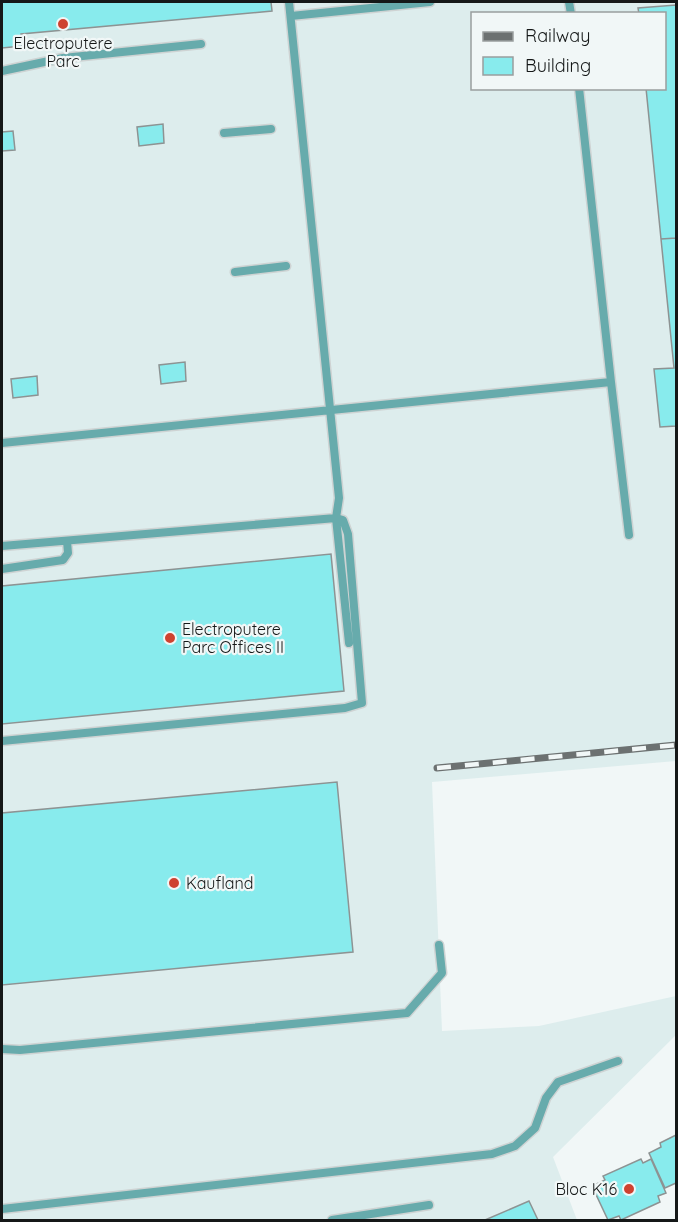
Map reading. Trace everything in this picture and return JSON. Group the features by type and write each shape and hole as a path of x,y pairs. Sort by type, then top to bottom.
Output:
{"lane":[{"path":"289,2 339,498 336,518 348,643"},
{"path":"291,16 430,2"},
{"path":"2,71 63,58 201,44"},
{"path":"579,90 629,535"},
{"path":"224,133 271,129"},
{"path":"235,272 286,266"},
{"path":"2,443 302,415 611,382"},
{"path":"2,546 313,519 343,520 348,534 363,703 345,708 2,741"},
{"path":"2,569 63,560 68,553 67,541"},
{"path":"2,1049 32,1049 407,1012 442,973 439,945"},
{"path":"2,1209 492,1154 515,1146 536,1128 546,1098 558,1082 618,1061"},
{"path":"332,1221 429,1205"}],"shaded area":[{"path":"2,2 676,2 676,761 432,782 442,1031 539,1026 676,996 676,1035 553,1157 577,1220 2,1220"}],"building":[{"name":"Electroputere Parc","path":"2,2 271,2 272,11 21,34 22,46 2,48"},
{"path":"676,5 676,238 661,239 646,90 666,90 666,12 639,12 638,8"},
{"path":"163,124 164,143 139,146 137,127"},
{"path":"13,131 15,150 2,151 2,132"},
{"path":"676,238 676,426 660,427 654,369 674,368 661,239"},
{"path":"185,362 186,381 161,384 159,365"},
{"path":"37,376 38,395 13,398 11,379"},
{"name":"Electroputere Parc Offices II","path":"331,554 344,691 2,724 2,586"},
{"name":"Kaufland","path":"337,782 353,952 2,985 2,813"},
{"path":"676,1135 676,1183 665,1188 649,1153 661,1147 660,1143"},
{"name":"Bloc K16","path":"641,1159 643,1163 651,1159 666,1193 658,1196 660,1202 621,1220 619,1216 608,1220 592,1186 605,1180 603,1176"},
{"path":"529,1201 538,1220 485,1220"}],"railway":[{"path":"437,768 676,745"}],"place":[{"name":"Electroputere Parc","path":"63,24"},
{"name":"Electroputere Parc Offices II","path":"170,638"},
{"name":"Kaufland","path":"174,883"},
{"name":"Bloc K16","path":"629,1189"}]}
